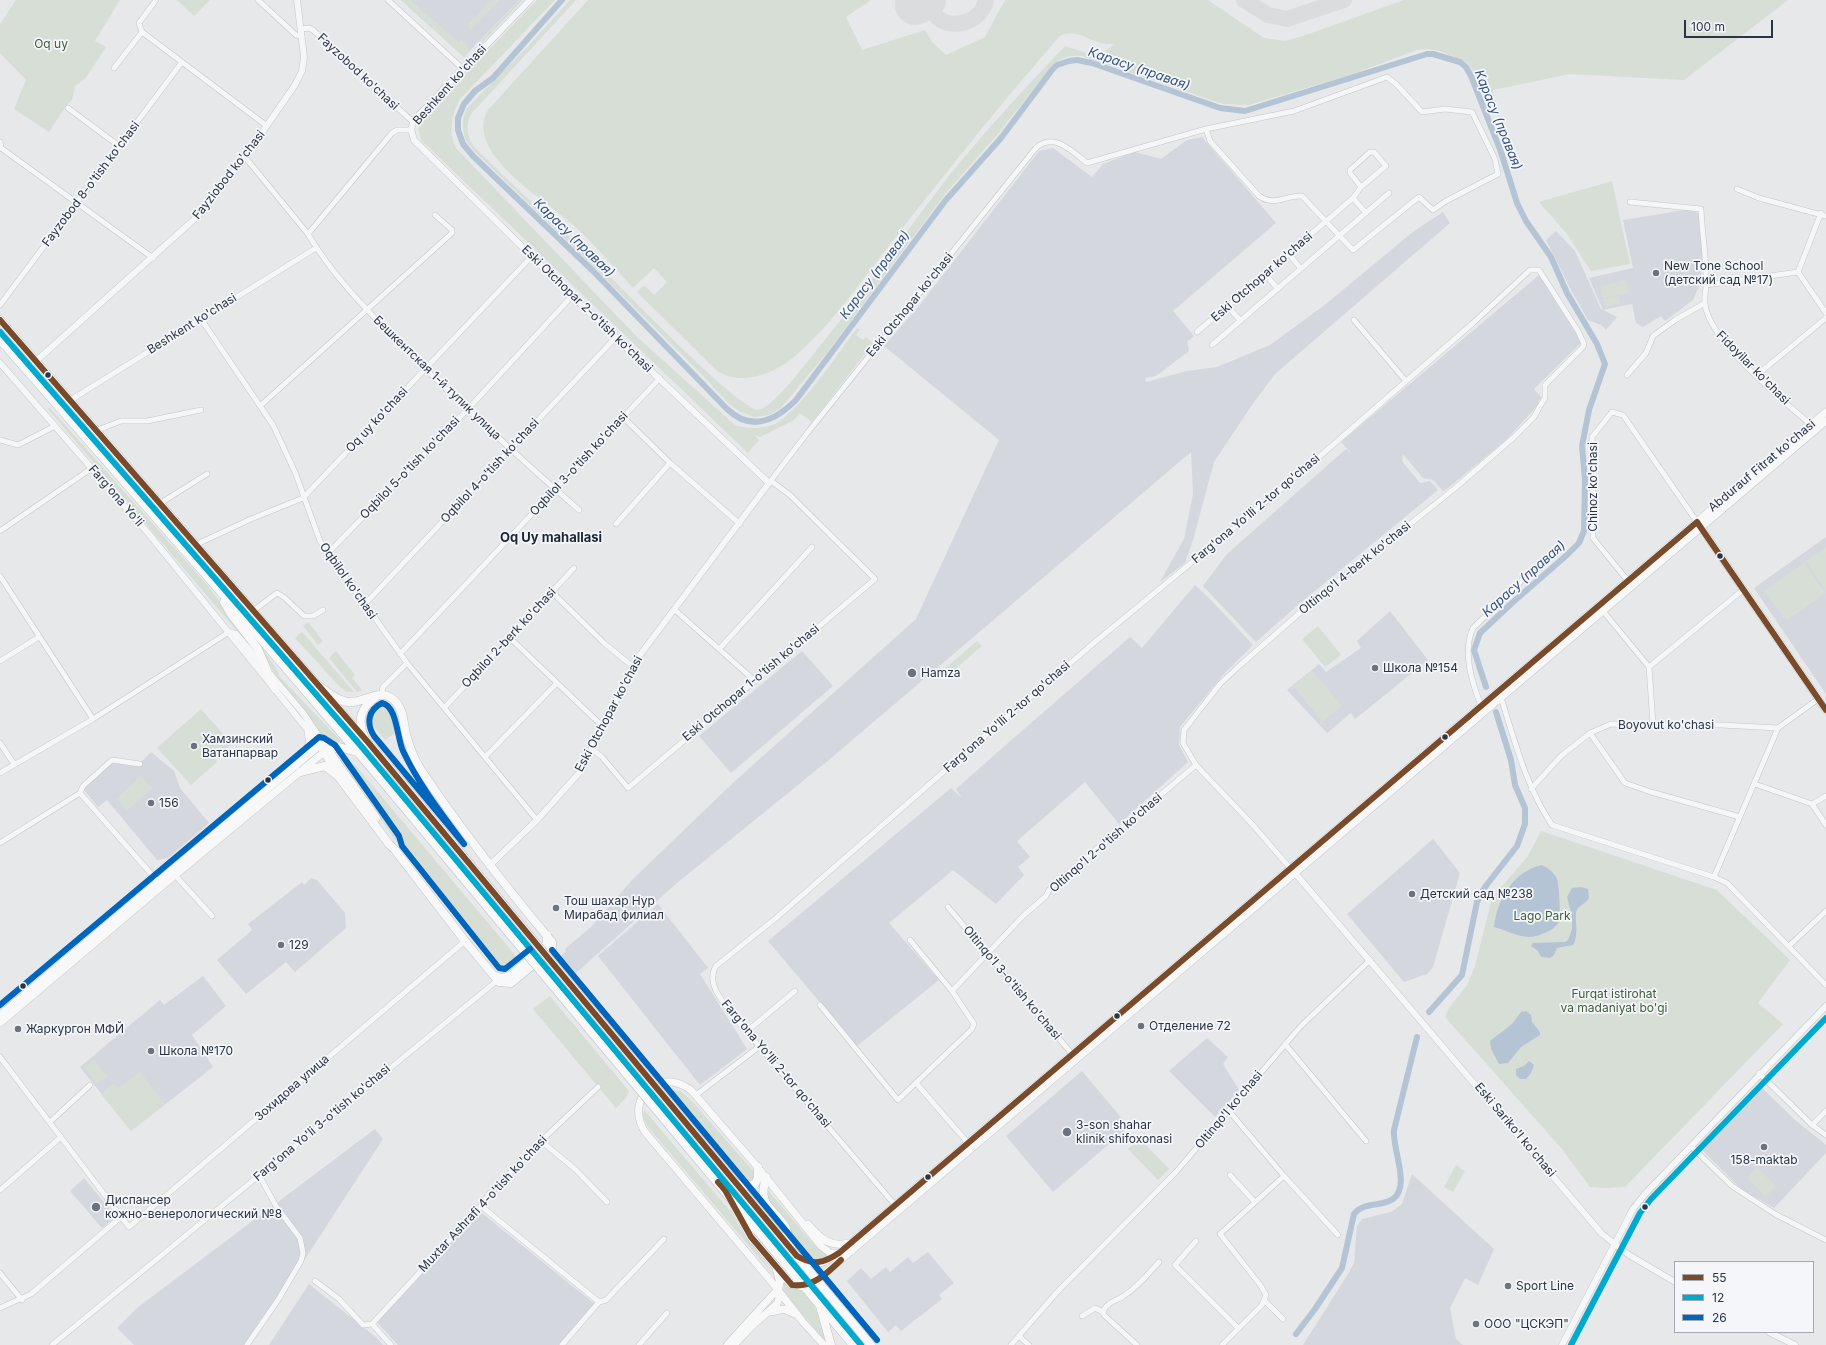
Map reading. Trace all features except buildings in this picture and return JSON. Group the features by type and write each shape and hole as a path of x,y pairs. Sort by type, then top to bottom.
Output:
{"main road":[{"path":"0,320 69,402 367,741 871,1345"},
{"name":"Farg'ona Yo'li","path":"0,340 213,583 378,776 853,1345"},
{"name":"Abdurauf Fitrat ko'chasi","path":"794,1253 808,1263 822,1264 839,1253 897,1207 1293,871 1485,705 1498,697 1813,427 1826,412"},
{"name":"Abdurauf Fitrat ko'chasi","path":"1813,427 1826,421"},
{"path":"1699,524 1826,710"},
{"name":"Abdurauf Fitrat ko'chasi","path":"1601,608 1628,581 1699,524"},
{"path":"213,583 231,614 258,649 275,689"},
{"path":"300,772 325,766 338,776 465,941 496,977 509,976 544,948 547,943 547,936 489,866 418,765 408,742 402,713 398,703 391,698 381,695 356,702 348,702 319,686"},
{"path":"367,741 360,724 362,711 371,700 381,695"},
{"path":"305,756 310,742 308,732"},
{"path":"0,1023 305,756 324,749 342,747 359,754"},
{"path":"0,1015 160,884 175,875 300,772 324,749"},
{"path":"324,749 392,841 395,850"},
{"name":"Farg'ona Yo'li","path":"324,749 338,776"},
{"path":"824,1345 797,1315 778,1289 645,1132 640,1124 638,1110 640,1101 648,1089 665,1081 678,1082 696,1095 758,1167 821,1246 830,1253 853,1250"},
{"path":"737,1184 748,1186 755,1184 758,1178 758,1167"},
{"path":"766,1177 763,1188 764,1200 786,1227 794,1253"},
{"path":"772,1185 825,1241 836,1245 851,1242"},
{"path":"724,1190 751,1236 791,1284 804,1286 817,1280"},
{"name":"Abdurauf Fitrat ko'chasi","path":"817,1280 853,1250 897,1207"},
{"path":"734,1345 753,1325 778,1304 778,1289 780,1281 775,1265"},
{"path":"727,1345 778,1289"},
{"path":"819,1304 831,1345"},
{"path":"767,1314 781,1309 797,1315"}],"street":[{"path":"156,0 139,23 142,32 267,126"},
{"name":"Fayzobod ko'chasi","path":"258,0 296,35 302,37"},
{"name":"Fayziobod ko'chasi","path":"35,362 153,258 199,215 245,157 300,75 304,61 297,0"},
{"path":"388,0 463,69"},
{"name":"Beshkent ko'chasi","path":"308,234 392,133 397,130 412,130 413,122 530,0"},
{"name":"Fayzobod ko'chasi","path":"301,30 309,28 313,30 413,122"},
{"path":"114,68 142,32"},
{"name":"Fayzobod 8-o'tish ko'chasi","path":"0,305 182,62"},
{"name":"Eski Otchopar ko'chasi","path":"489,866 537,820 575,778 592,750 632,666 813,426 1037,146 1050,141 1059,142 1087,163 1206,129 1294,111 1387,77 1396,84 1422,112 1458,110 1472,112 1498,168 1496,176 1446,201 1433,210 1419,197 1353,250 1302,196 1276,201 1267,200 1259,196 1210,141 1206,129"},
{"path":"68,108 119,146"},
{"name":"Eski Otchopar 2-o'tish ko'chasi","path":"412,130 418,146 572,296 770,482 790,495 875,579"},
{"path":"0,147 77,201 153,258"},
{"name":"Eski Otchopar ko'chasi","path":"1198,332 1353,198 1361,187 1386,166 1374,152 1370,152 1350,170 1350,173 1361,187"},
{"name":"Бешкентская 1-й тупик улица","path":"245,157 308,234 316,248 367,310 510,449 579,510"},
{"path":"1737,189 1759,198 1823,215 1798,272"},
{"path":"1212,345 1389,193"},
{"path":"1353,198 1366,213"},
{"name":"Fidoyilar ko'chasi","path":"1630,202 1701,209 1706,285 1705,303 1710,323 1719,336 1757,375 1813,427"},
{"path":"260,406 452,233 452,230 435,215"},
{"name":"Beshkent ko'chasi","path":"69,402 316,248"},
{"path":"1288,254 1301,269"},
{"name":"Oq uy ko'chasi","path":"195,545 251,519 304,498 532,256"},
{"name":"Oltinqo'l 4-berk ko'chasi","path":"1293,871 1252,824 1196,765 1183,743 1184,730 1220,684 1238,666 1311,604 1454,490 1513,438 1534,416 1545,398 1544,389 1547,382 1583,347 1583,340 1542,272 1537,269 1530,270"},
{"name":"Farg'ona Yo'lli 2-tor qo'chasi","path":"897,1207 760,1046 746,1032 715,990 713,975 719,964 776,918 1095,642 1299,474 1405,380 1473,323 1530,270"},
{"path":"1706,285 1798,272"},
{"path":"1798,272 1826,313"},
{"path":"1265,274 1278,289"},
{"name":"Oqbilol 5-o'tish ko'chasi","path":"329,552 468,409 572,296"},
{"path":"1627,375 1646,352 1653,336 1675,320 1705,303"},
{"path":"1228,307 1241,321"},
{"path":"1757,375 1826,318"},
{"name":"Oqbilol ko'chasi","path":"201,319 232,368 274,425 296,472 320,541 400,654 537,820"},
{"path":"1354,320 1405,380"},
{"name":"Oqbilol 4-o'tish ko'chasi","path":"364,605 616,337"},
{"name":"Farg'ona Yo'li","path":"0,363 92,468 228,632 240,649 275,689 308,732 324,749"},
{"name":"Oqbilol 3-o'tish ko'chasi","path":"400,654 660,378"},
{"path":"96,431 121,421 147,422 201,410"},
{"name":"Chinoz ko'chasi","path":"1628,581 1593,538 1592,436 1612,412 1623,415 1699,524"},
{"path":"623,417 670,463 740,524"},
{"path":"0,440 18,445 54,426"},
{"path":"616,524 670,463"},
{"path":"0,531 92,468"},
{"path":"159,504 207,474"},
{"path":"720,648 812,547"},
{"path":"1485,705 1475,691 1467,653 1469,638 1473,628 1538,565"},
{"name":"Oqbilol 2-berk ko'chasi","path":"445,708 509,636 574,568"},
{"path":"0,576 93,719"},
{"name":"Eski Otchopar 1-o'tish ko'chasi","path":"592,750 602,757 628,788 875,579"},
{"path":"1649,667 1744,588"},
{"path":"552,592 604,644 632,666"},
{"path":"253,611 277,593 285,598 304,616 313,616 323,610"},
{"path":"1601,608 1649,667 1653,724"},
{"path":"675,610 720,648 754,680"},
{"path":"0,772 93,719 228,632"},
{"name":"Farg'ona Yo'li","path":"228,632 236,634 303,713 324,749"},
{"path":"509,636 598,722 604,725"},
{"path":"0,660 39,637"},
{"path":"381,695 383,687 407,663"},
{"path":"485,757 557,683"},
{"path":"1498,697 1531,789 1540,807 1552,825 1714,877 1727,883 1826,985"},
{"path":"1714,877 1778,728 1818,699"},
{"name":"Boyovut ko'chasi","path":"1531,789 1561,756 1590,733 1610,724 1778,728"},
{"path":"1590,733 1625,783 1651,792 1740,817"},
{"path":"0,743 14,764"},
{"path":"0,843 80,793 83,786 112,760 140,764"},
{"name":"Oltinqo'l 2-o'tish ko'chasi","path":"952,991 1023,916 1046,896 1049,890 1196,765"},
{"path":"1755,784 1812,804 1826,825"},
{"path":"80,793 160,884"},
{"path":"1812,804 1826,796"},
{"path":"1293,871 1370,960"},
{"path":"175,875 212,916"},
{"name":"Oltinqo'l 3-o'tish ko'chasi","path":"948,907 1075,1057"},
{"path":"1789,946 1826,911"},
{"path":"820,1005 898,1100 972,1029 974,1024 952,991 910,940"},
{"name":"Зохидова улица","path":"0,1057 129,1227 465,941"},
{"name":"Eski Sariko'l ko'chasi","path":"1370,960 1602,1234 1615,1246 1674,1281"},
{"name":"Oltinqo'l ko'chasi","path":"1011,1345 1058,1291 1176,1172 1285,1044 1338,989 1370,960"},
{"name":"Farg'ona Yo'li 3-o'tish ko'chasi","path":"52,1345 260,1175 496,977"},
{"path":"746,1032 795,991"},
{"path":"1562,1345 1639,1202 1826,1006"},
{"path":"1285,1044 1366,1141"},
{"path":"696,1095 760,1046"},
{"path":"1760,1074 1812,1125 1826,1135"},
{"path":"916,1083 971,1145"},
{"path":"50,1122 90,1085"},
{"name":"Muxtar Ashrafi 4-o'tish ko'chasi","path":"372,1324 481,1206 488,1195 541,1141 598,1087"},
{"path":"1229,1111 1284,1176 1338,1235"},
{"path":"1812,1125 1826,1111"},
{"path":"0,1190 61,1136"},
{"path":"541,1141 575,1169 607,1202"},
{"path":"1691,1146 1732,1186 1770,1212 1826,1240"},
{"path":"247,1345 278,1300 301,1261 303,1253 300,1238 276,1206 260,1175"},
{"path":"1230,1175 1255,1202"},
{"path":"1222,1345 1262,1305 1266,1295 1261,1286 1220,1234 1284,1176"},
{"path":"481,1206 599,1302"},
{"path":"0,1308 22,1300 32,1294 121,1216"},
{"path":"562,1345 599,1302 606,1300 664,1239"},
{"path":"1196,1242 1175,1265 1238,1328"},
{"path":"1103,1312 1112,1302 1123,1296 1138,1284 1159,1262"},
{"path":"0,1272 22,1300"},
{"path":"314,1281 339,1299 363,1325 372,1324 391,1345"},
{"path":"1265,1300 1282,1319"},
{"path":"1082,1316 1094,1308 1103,1312 1136,1345"},
{"path":"639,1345 667,1312"},
{"path":"1771,1333 1795,1345"},
{"path":"1019,1336 1029,1345"}],"shaded area":[{"path":"401,0 519,0 464,57"},
{"path":"1202,137 1276,223 1173,311 1194,336 1187,342 1189,351 1156,376 1145,378 1146,382 1187,371 1217,367 1270,345 1326,304 1414,231 1443,212 1450,223 1275,374 1252,405 1214,462 1193,540 1185,563 1160,582 1184,539 1193,494 1191,452 830,759 677,883 576,973 561,956 566,951 565,949 591,927 633,879 735,781 916,619 999,440 884,346 919,306 1039,151 1053,148 1092,177 1103,164 1135,152 1161,159 1187,140"},
{"name":"New Tone School (детский сад №17)","path":"1691,209 1699,214 1703,256 1700,284 1693,300 1665,321 1661,316 1643,327 1636,323 1632,304 1603,310 1589,278 1633,268 1623,220"},
{"path":"1556,231 1575,251 1601,309 1617,317 1606,330 1601,325 1588,320 1571,290 1546,240"},
{"path":"1539,275 1582,342 1534,389 1542,398 1538,401 1540,403 1506,440 1443,491 1433,480 1423,478 1403,454 1402,461 1420,483 1430,481 1438,490 1299,604 1256,642 1203,586 1227,554 1346,449 1352,454 1341,442"},
{"path":"1826,537 1826,694 1754,588"},
{"path":"1195,585 1253,645 1223,675 1180,727 1179,745 1188,762 1119,824 1085,782 1017,841 1030,857 1018,867 1024,875 996,904 953,870 889,923 939,980 857,1046 768,941 951,788 962,798 956,789 1130,637 1142,648"},
{"name":"Школа №154","path":"1390,611 1428,660 1355,719 1351,713 1327,733 1287,690 1319,664 1326,672 1361,648 1357,641"},
{"path":"802,651 833,686 731,773 699,736"},
{"name":"156","path":"151,752 174,771 180,788 209,823 168,858 157,860 107,800 98,807 80,785 112,758 140,763"},
{"name":"Детский сад №238","path":"1433,839 1460,873 1433,967 1427,974 1404,982 1347,914"},
{"name":"129","path":"311,878 317,880 345,913 346,928 295,972 286,962 246,994 217,960 252,930 248,924 302,882 304,885"},
{"path":"658,904 708,968 700,974 747,1049 700,1085 598,956"},
{"name":"Школа №170","path":"203,976 226,1006 192,1035 213,1067 131,1131 80,1067 160,1000 164,1005"},
{"path":"1207,1038 1228,1057 1223,1064 1239,1090 1215,1117 1169,1071"},
{"name":"3-son shahar klinik shifoxonasi","path":"1082,1071 1129,1127 1053,1192 1006,1136"},
{"name":"158-maktab","path":"1760,1086 1794,1119 1826,1145 1826,1153 1774,1208 1741,1189 1701,1149"},
{"path":"375,1129 383,1139 249,1345 134,1345 117,1328 137,1308"},
{"path":"1412,1174 1494,1249 1478,1285 1465,1278 1450,1308 1456,1339 1463,1345 1303,1345 1354,1263 1357,1226 1362,1219 1391,1212 1402,1204"},
{"name":"Диспансер кожно-венерологический №8","path":"84,1178 116,1217 102,1228 70,1191"},
{"path":"478,1210 596,1305 561,1345 398,1345 376,1321"},
{"path":"928,1252 954,1283 939,1295 942,1299 901,1331 896,1325 888,1332 847,1281 861,1268 871,1279 886,1267 890,1272 908,1257 913,1263"},
{"path":"309,1284 377,1338 383,1345 269,1345"}],"green space":[{"name":"Oq uy","path":"16,0 120,0 95,41 106,47 85,79 75,86 72,100 66,106 49,132 14,109 26,80 0,53 0,24"},
{"path":"177,0 210,0 194,16"},
{"path":"401,0 410,0 459,42 461,39 468,45 468,53 464,57"},
{"path":"491,0 500,0 470,31 468,24"},
{"path":"519,0 523,0 482,43 480,41"},
{"path":"537,0 555,0 460,99 454,111 451,129 456,148 636,336 735,425 760,428 775,424 785,417 796,407 819,380 857,328 860,330 856,335 863,340 866,337 873,343 812,422 800,413 794,420 760,437 755,435 759,440 748,453 421,140 418,128 423,118"},
{"path":"570,0 576,0 471,114 468,123 470,140 475,148 583,249 699,365 745,404 758,410 764,408 782,392 840,321 952,172 1007,108 1065,46 1098,57 1114,44 1101,43 1080,35 1069,33 1059,37 975,136 848,300 823,329 787,363 767,373 745,378 735,378 724,375 715,369 637,292 644,285 654,295 667,282 654,268 633,288 596,247 572,224 527,189 511,174 497,159 487,143 483,126 488,110 588,0 871,0 846,17 862,50 925,30 932,42 946,55 985,37 1005,0 1208,0 1264,38 1285,41 1404,0 1788,0 1684,80 1570,74 1493,90 1496,103 1487,105 1479,80 1468,63 1440,51 1428,49 1417,50 1350,75 1249,105 1223,104 1082,56 1066,57 1052,66 997,135 945,194 829,350 781,408 769,415 754,417 739,411 729,404 590,263 473,150 465,139 463,119 467,108 531,43"},
{"path":"1612,181 1630,264 1591,271 1567,234 1539,202"},
{"path":"1626,280 1629,293 1603,298 1601,286"},
{"path":"1619,296 1620,304 1605,307 1603,299"},
{"path":"49,407 209,587 260,658 48,409"},
{"path":"1826,547 1826,591 1806,561"},
{"path":"1804,563 1826,593 1786,621 1764,591"},
{"path":"308,622 323,641 318,645 303,626"},
{"path":"1318,626 1341,655 1325,667 1302,639"},
{"path":"302,632 354,692 347,692 341,688 295,638"},
{"path":"977,641 982,646 946,677 941,672"},
{"path":"258,642 279,673 278,675 341,741 328,743 277,678"},
{"path":"336,651 355,675 352,678 362,690 357,692 329,658"},
{"path":"1312,670 1342,706 1322,722 1293,686"},
{"path":"381,701 391,703 395,709 399,730 385,740 369,720 369,708 374,703"},
{"name":"Хамзинский Ватанпарвар","path":"201,709 232,744 215,758 217,762 191,785 157,748"},
{"path":"338,758 356,766 520,961 503,973 498,970 406,855"},
{"path":"141,776 152,788 127,811 116,799"},
{"name":"Furqat istirohat va madaniyat bo'gi","path":"1541,831 1717,890 1790,960 1758,1003 1783,1024 1625,1187 1590,1187 1562,1149 1445,1017 1449,1008 1467,985 1475,966 1492,898 1528,856"},
{"path":"550,996 629,1091 626,1098 616,1108 533,1009"},
{"path":"94,1059 107,1076 97,1084 84,1067"},
{"path":"140,1072 165,1104 131,1131 101,1094 114,1083 119,1088"},
{"path":"671,1090 680,1091 689,1098 754,1172 755,1179 748,1183"},
{"path":"644,1110 731,1212 741,1230 777,1279 648,1127 643,1117"},
{"path":"1139,1138 1169,1169 1158,1180 1128,1149"},
{"path":"1456,1165 1465,1171 1453,1192 1444,1187"},
{"path":"1757,1167 1776,1186 1766,1197 1747,1178"},
{"path":"767,1189 809,1239 829,1256 822,1259 813,1259 803,1249 775,1212 767,1197"},
{"path":"784,1282 803,1292 812,1301 827,1342 783,1293"}],"water":[{"path":"1542,865 1553,872 1558,882 1560,915 1557,925 1545,933 1531,937 1520,936 1494,927 1499,907 1508,888 1523,873"},
{"path":"1581,887 1588,889 1589,898 1578,908 1576,912 1576,933 1573,945 1557,948 1554,955 1550,958 1541,957 1538,951 1531,946 1533,943 1565,942 1568,940 1572,929 1572,916 1567,897 1572,888"},
{"path":"1526,1011 1531,1015 1532,1022 1540,1032 1540,1035 1521,1047 1508,1063 1499,1064 1491,1049 1490,1041 1512,1024 1521,1012"},
{"path":"1529,1061 1534,1065 1531,1073 1526,1079 1520,1079 1516,1075 1516,1069 1524,1066"}],"waterway":[{"name":"Карасу (правая)","path":"562,0 493,78 475,91 464,104 458,118 458,130 463,144 473,156 593,271 727,409 736,416 754,422 763,421 780,414 796,400 945,201 1001,138 1057,65 1077,60 1092,63 1220,108 1245,111 1427,54 1433,54 1460,62 1466,67 1471,76 1501,152 1517,203 1526,221 1551,257 1567,293 1597,344 1605,364 1589,410 1582,446 1585,479 1584,531 1579,543 1568,554 1480,633 1474,650 1486,687"},
{"name":"Карасу (правая)","path":"1429,1012 1462,975 1477,902 1485,887 1517,846 1525,824 1525,808 1515,785 1511,760 1496,712"},
{"name":"Карасу (правая)","path":"1296,1334 1315,1309 1342,1268 1354,1214 1363,1207 1389,1201 1398,1193 1401,1176 1394,1138 1394,1130 1417,1037"}],"taxiway":[{"path":"933,0 933,10 938,18 955,24 974,18 982,10 986,0"},
{"path":"1244,0 1268,15 1287,19 1344,0"}],"runway":[{"path":"915,5 926,0"}],"transit line":[{"name":"55","path":"0,320 367,741 797,1256 808,1261 823,1261 839,1253 1697,522 1826,710"},
{"name":"12","path":"0,332 361,746 861,1345"},
{"name":"26","path":"382,703 387,705 394,716 401,745 409,764 431,799 464,844 371,731 369,722 371,713 382,703"},
{"name":"26","path":"0,1005 319,737 324,738 335,745 399,836 402,846 499,968 505,969 530,949"},
{"name":"26","path":"552,950 877,1340"},
{"name":"12","path":"1571,1345 1640,1213 1651,1199 1826,1018"},
{"name":"55","path":"718,1182 725,1190 751,1237 792,1285 813,1282 841,1260"}],"place":[{"name":"New Tone School (детский сад №17)","path":"1656,273"},
{"name":"Школа №154","path":"1375,668"},
{"name":"Hamza","path":"912,673"},
{"name":"Хамзинский Ватанпарвар","path":"194,746"},
{"name":"156","path":"151,803"},
{"name":"Детский сад №238","path":"1412,894"},
{"name":"Тош шахар Нур Мирабад филиал","path":"556,908"},
{"name":"129","path":"281,945"},
{"name":"Отделение 72","path":"1141,1026"},
{"name":"Жаркургон МФЙ","path":"18,1029"},
{"name":"Школа №170","path":"151,1051"},
{"name":"3-son shahar klinik shifoxonasi","path":"1067,1132"},
{"name":"158-maktab","path":"1764,1147"},
{"name":"Диспансер кожно-венерологический №8","path":"96,1207"},
{"name":"Sport Line","path":"1508,1286"},
{"name":"ООО \"ЦСКЭП\"","path":"1476,1324"}],"district":[{"name":"Oq Uy mahallasi","path":"551,538"}],"park label":[{"name":"Lago Park","path":"1542,916"}]}
